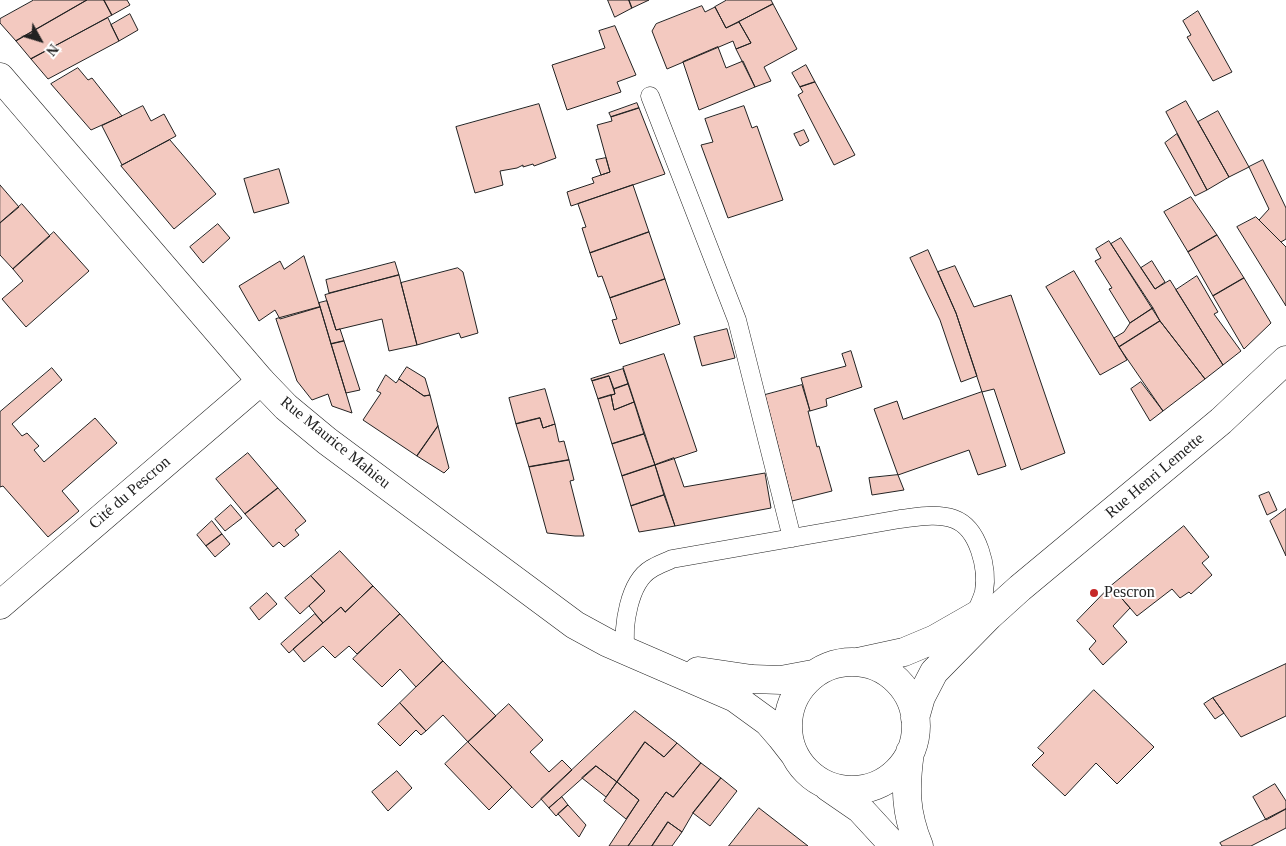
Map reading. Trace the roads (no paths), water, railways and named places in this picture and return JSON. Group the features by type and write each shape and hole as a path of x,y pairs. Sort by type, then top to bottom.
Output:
{"street":[{"name":"Rue Maurice Mahieu","path":"0,77 261,381 286,407 327,441 591,634 746,704 768,722 795,755"},
{"name":"Rue Henri Lemette","path":"915,718 921,697 934,672 989,616 1020,588 1222,421 1286,360"},
{"name":"Cité du Pescron","path":"0,605 261,381"},
{"name":"Rue Henri Lemette","path":"858,662 904,652 935,639 1020,588"},
{"name":"Rue Maurice Mahieu","path":"634,654 697,671 752,679 781,680 814,674"},
{"path":"894,846 860,809 821,782 802,766 795,755 789,736 788,717 796,693 814,674 835,664 858,662 879,668 896,680 909,698 915,718 915,729 906,782 907,802 912,827 919,846"},
{"path":"821,782 844,789 855,790 878,784 898,770 910,750"}],"lane":[{"path":"650,96 737,320 792,538"},
{"path":"634,654 624,638 626,622 630,604 639,581 650,569 672,559 900,519 936,516 955,519 969,530 979,548 986,571 983,594 974,617"}],"place":[{"name":"Pescron","path":"1094,593"}]}
